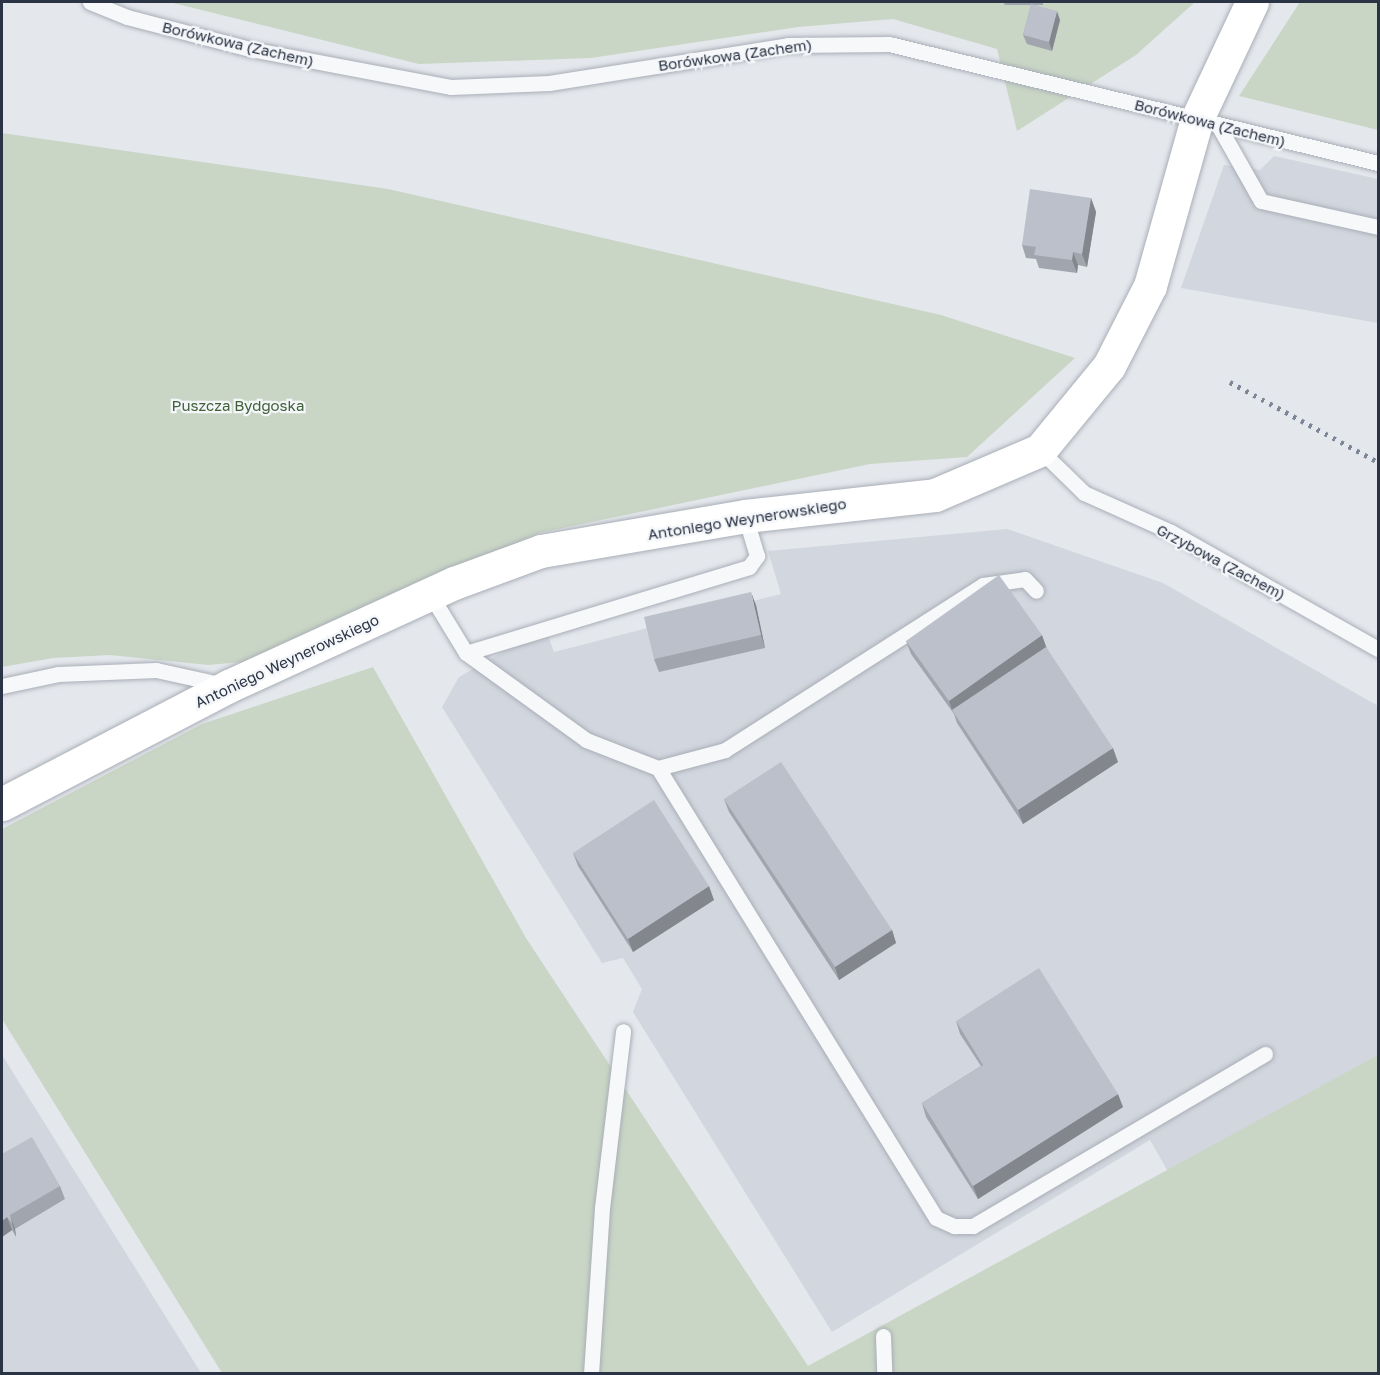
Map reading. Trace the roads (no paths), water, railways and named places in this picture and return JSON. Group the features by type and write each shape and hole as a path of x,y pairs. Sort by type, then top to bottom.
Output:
{"street":[{"name":"Antoniego Weynerowskiego","path":"2,804 230,686 430,594 542,551 745,516 935,495 1040,450 1109,366 1150,286 1252,2"}],"lane":[{"name":"Borówkowa (Zachem)","path":"90,2 127,17 250,49 451,87 549,83 788,45 836,42 889,45 1378,163"},
{"path":"1207,122 1261,201 1378,227"},
{"name":"Grzybowa (Zachem)","path":"1040,450 1084,493 1171,532 1378,649"},
{"path":"465,653 749,567 757,556 745,516"},
{"path":"430,594 465,653 586,740 658,768 725,750 983,585 1025,579 1036,591"},
{"path":"2,686 58,674 156,670 230,686"},
{"path":"658,768 936,1218 954,1226 973,1226 1264,1053"},
{"path":"591,1374 602,1208 623,1031"},
{"path":"883,1336 884,1374"}],"railway":[{"path":"1230,382 1378,462"}],"park label":[{"name":"Puszcza Bydgoska","path":"238,406"}]}
